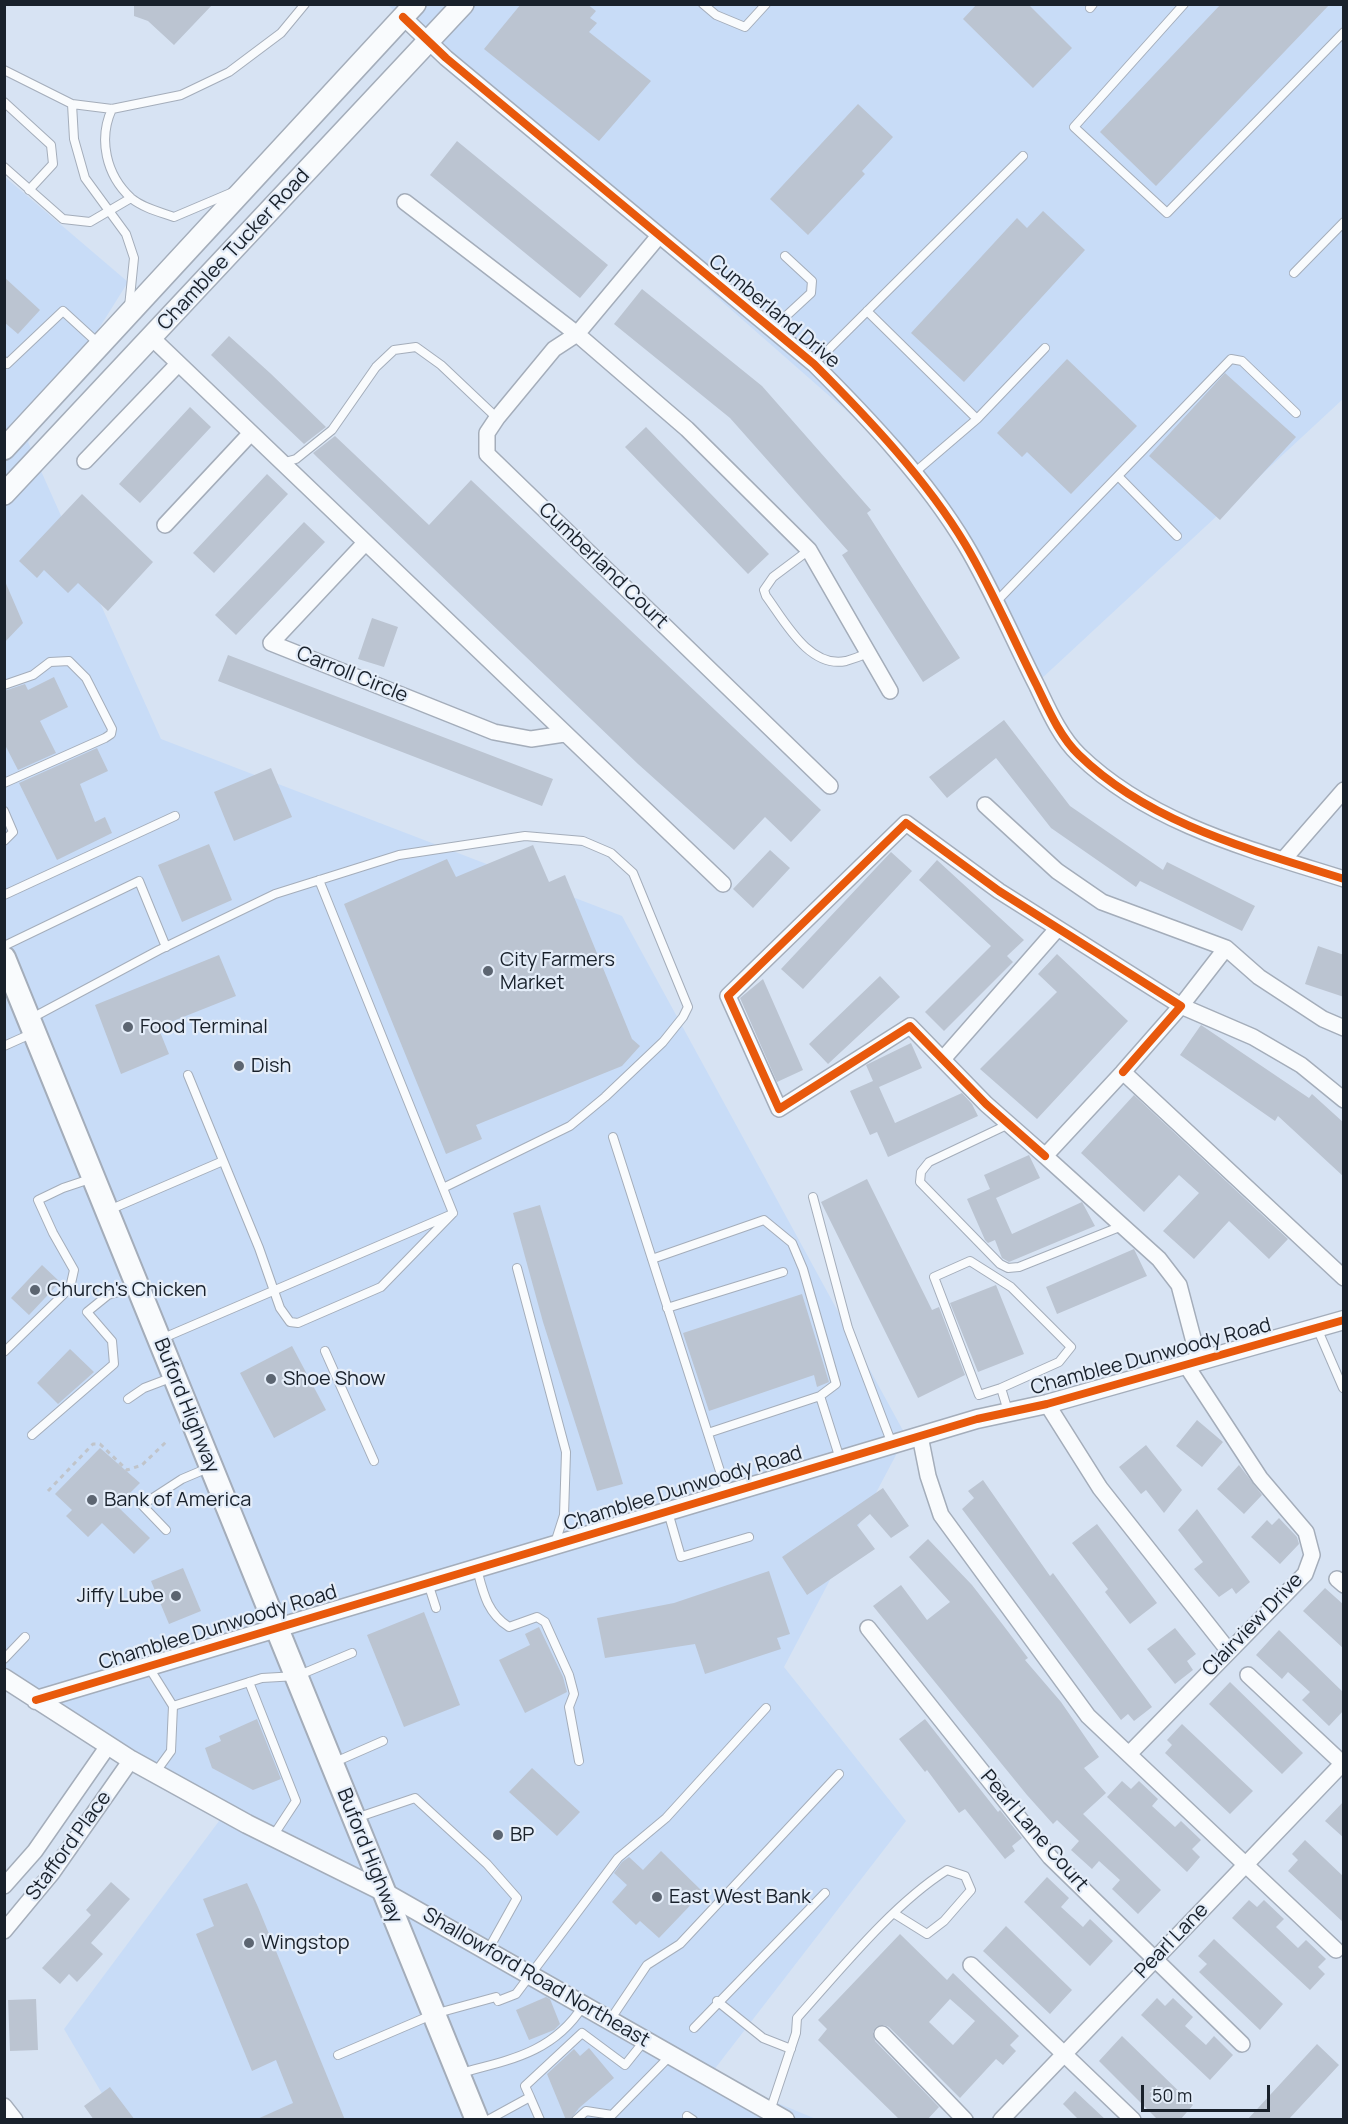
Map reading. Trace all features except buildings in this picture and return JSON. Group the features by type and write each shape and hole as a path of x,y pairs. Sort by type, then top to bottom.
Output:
{"main road":[{"name":"Chamblee Tucker Road","path":"4,494 463,4"},
{"name":"Chamblee Tucker Road","path":"10,440 128,316 409,11"},
{"name":"Buford Highway","path":"4,958 477,2120"}],"street":[{"name":"Cumberland Drive","path":"409,11 430,41 658,237 814,364 854,404 937,502 966,545 1053,718 1078,754 1148,806 1260,854 1344,879"},
{"path":"405,202 577,334 687,429 809,550 890,691"},
{"name":"Cumberland Court","path":"658,237 577,334 554,349 497,418 487,433 487,454 830,786"},
{"path":"152,338 723,884"},
{"path":"85,461 178,364"},
{"path":"165,525 250,434"},
{"name":"Carroll Circle","path":"365,543 271,643 494,732 531,739 564,734"},
{"path":"1283,860 1344,790"},
{"path":"985,805 1057,871 1102,902 1226,948 1259,976 1323,1019 1344,1028"},
{"name":"Clairview Drive","path":"1057,929 906,824 728,996 779,1109 910,1026 1009,1124 1159,1259 1179,1285 1192,1363 1260,1478 1306,1532 1312,1555 1305,1574 1128,1754"},
{"path":"943,1059 1057,929 1180,1006 1253,1037 1291,1059 1344,1100"},
{"path":"1045,1156 1124,1072 1226,948"},
{"path":"1124,1072 1344,1278"},
{"name":"Chamblee Dunwoody Road","path":"36,1700 840,1459 1008,1412 1047,1404 1344,1320"},
{"path":"1047,1404 1100,1488 1228,1650"},
{"path":"920,1436 928,1476 941,1515 1088,1716 1336,1950"},
{"name":"Pearl Lane Court","path":"867,1628 1050,1857 1153,1960 1242,2044"},
{"path":"1248,1675 1343,1763"},
{"name":"Shallowford Road Northeast","path":"4,1678 131,1760 272,1837 382,1891 777,2115"},
{"name":"Stafford Place","path":"4,1886 35,1851 108,1746"},
{"name":"Stafford Place","path":"4,1931 52,1873 131,1760"},
{"name":"Pearl Lane","path":"1000,2120 1343,1763"},
{"path":"971,1965 1132,2120"},
{"path":"882,2034 965,2120"},
{"path":"4,2106 15,2120"}],"lane":[{"path":"4,70 72,104 112,109 181,95 229,72 281,33 305,4"},
{"path":"704,4 716,15 745,27 766,4"},
{"path":"1184,4 1074,127 1167,213 1344,32"},
{"path":"4,102 51,145 53,164 29,190"},
{"path":"72,104 78,157 85,178 126,234 134,258 128,316"},
{"path":"112,109 105,123 104,144 109,167 131,198 150,209 174,217 248,185"},
{"path":"814,364 1023,156"},
{"path":"4,167 63,219 90,222 131,198"},
{"path":"1294,273 1344,222"},
{"path":"771,330 811,293 812,281 785,256"},
{"path":"4,361 8,364 63,311 100,345"},
{"path":"867,311 977,420"},
{"path":"281,463 296,459 332,430 376,367 394,350 416,347 441,365 497,418"},
{"path":"913,474 977,420 1045,348"},
{"path":"995,603 1231,359 1242,361 1296,413"},
{"path":"1119,477 1177,536"},
{"path":"809,550 773,577 764,590 766,596 802,645 824,659 844,662 868,653"},
{"path":"4,685 33,675 50,662 69,662 86,678 112,729 111,734 105,738 4,783"},
{"path":"4,811 13,832 4,841"},
{"path":"4,895 175,816"},
{"path":"4,1046 32,1026 166,947 275,894 319,880 399,855 525,836 583,842 611,853 633,873 688,1007 683,1017 663,1042 605,1097 570,1126 443,1188"},
{"path":"319,880 453,1213"},
{"path":"4,946 139,881 166,947"},
{"path":"188,1075 280,1308 290,1322 298,1323 369,1294 393,1276 453,1213"},
{"path":"1009,1124 928,1162 921,1172 920,1182 1000,1264 1008,1268 1019,1267 1122,1226"},
{"path":"613,1137 727,1493"},
{"path":"107,1211 223,1161"},
{"path":"4,1352 70,1287 74,1270 38,1200 63,1188 94,1178"},
{"path":"813,1197 848,1328 892,1444"},
{"path":"159,1340 453,1213"},
{"path":"652,1259 764,1220 792,1244 803,1269 836,1384 820,1396 708,1433"},
{"path":"970,1262 1011,1287 1071,1347 1059,1362 1001,1388 979,1395 934,1277 970,1262"},
{"path":"517,1268 566,1452 564,1515 555,1544"},
{"path":"667,1308 783,1272"},
{"path":"32,1435 114,1364 112,1341 87,1312 108,1295 138,1287"},
{"path":"1317,1328 1343,1388"},
{"path":"325,1351 374,1461"},
{"path":"128,1399 144,1388 175,1376"},
{"path":"1001,1388 1008,1412"},
{"path":"820,1396 840,1459"},
{"path":"166,1530 142,1505 182,1479 212,1466"},
{"path":"667,1511 681,1557 748,1537"},
{"path":"476,1567 486,1602 498,1620 509,1627 537,1617 545,1622 569,1675 574,1694 569,1707 579,1761"},
{"path":"427,1582 436,1608"},
{"path":"4,1659 25,1637"},
{"path":"173,1706 262,1678 297,1676 352,1653"},
{"path":"148,1666 173,1706 171,1751 155,1773"},
{"path":"249,1682 296,1801 272,1837"},
{"path":"338,2055 434,2014 516,1994 618,1858 666,1818 766,1708"},
{"path":"332,1763 383,1741"},
{"path":"610,2020 647,1965 680,1944 839,1774"},
{"path":"354,1819 415,1798 487,1864 517,1898 488,1950"},
{"path":"777,2115 797,2018 865,1942 923,1886 947,1870 966,1876 971,1890 944,1921 927,1934 895,1914"},
{"path":"694,2028 717,2001 825,1893"},
{"path":"717,2001 763,2038 791,2049"},
{"path":"458,2074 527,2055 560,2033 583,2005"},
{"path":"540,2120 525,2086 582,2033 625,2065 645,2040"},
{"path":"576,2120 586,2111 612,2115 671,2055"},
{"path":"488,2120 530,2097"}],"path":[{"path":"48,1491 93,1444 100,1444 127,1470 142,1465 167,1441"}],"shaded area":[{"path":"390,4 1343,5 1343,399 1040,680 908,465 456,68 389,6"},
{"path":"5,177 128,282 28,442 161,739 622,916 906,1436 784,1667 906,1821 710,2075 816,2119 117,2119 64,2029 228,1809 5,1678"}],"cycle path":[{"path":"403,17 446,58 814,364 875,427 914,472 965,544 1055,722 1079,755 1107,779 1170,817 1238,845 1344,879"},
{"path":"1045,1156 986,1104 910,1026 779,1109 728,996 906,823 999,891 1181,1006 1123,1072"},
{"path":"36,1700 977,1419 1047,1404 1344,1320"}],"place":[{"name":"City Farmers Market","path":"488,971"},
{"name":"Food Terminal","path":"128,1027"},
{"name":"Dish","path":"239,1066"},
{"name":"Church's Chicken","path":"35,1290"},
{"name":"Shoe Show","path":"271,1379"},
{"name":"Bank of America","path":"92,1500"},
{"name":"Jiffy Lube","path":"176,1596"},
{"name":"BP","path":"498,1835"},
{"name":"East West Bank","path":"657,1897"},
{"name":"Wingstop","path":"249,1943"}]}
